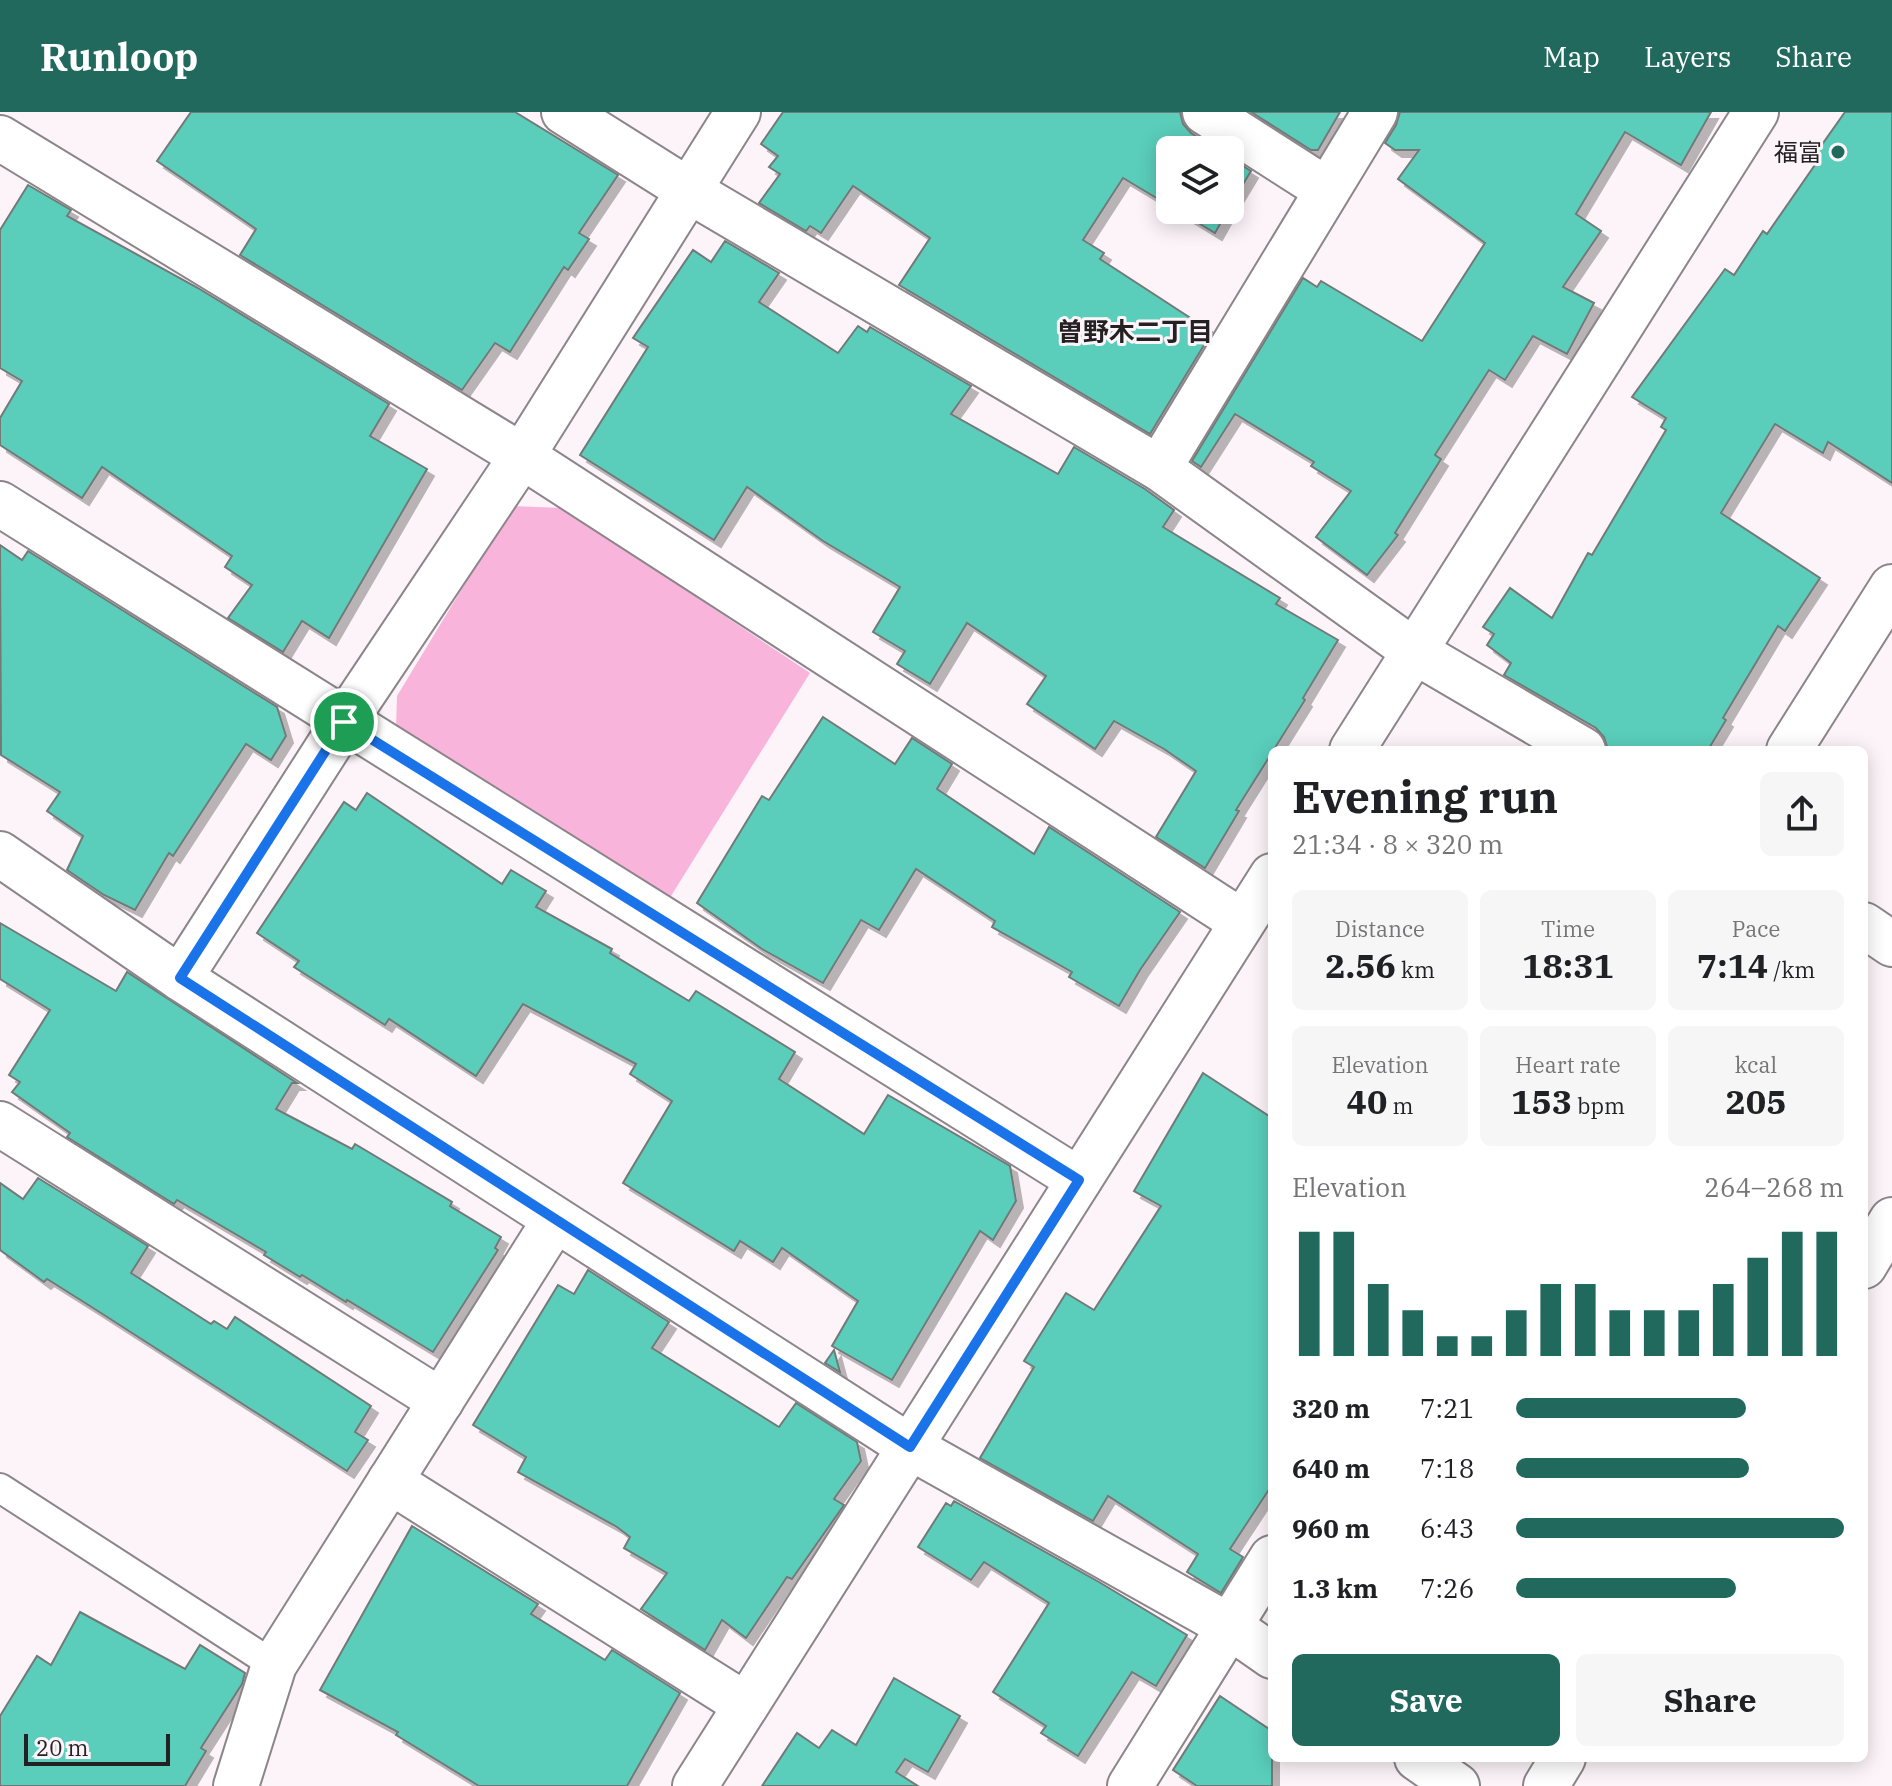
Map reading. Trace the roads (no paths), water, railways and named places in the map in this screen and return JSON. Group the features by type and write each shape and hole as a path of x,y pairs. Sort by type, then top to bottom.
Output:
{"street":[{"path":"564,112 688,190 1159,468 1414,651 1576,746"},
{"path":"180,978 344,722 522,456 738,112"},
{"path":"1205,112 1327,190"},
{"path":"1159,468 1375,112"},
{"path":"1355,746 1756,112"},
{"path":"0,138 522,456 1242,922"},
{"path":"0,504 1079,1180"},
{"path":"1792,746 1892,587"},
{"path":"0,854 180,978 910,1447 1229,1626 1268,1653"},
{"path":"695,1786 1268,882"},
{"path":"1868,928 1892,944"},
{"path":"0,1124 441,1401"},
{"path":"241,1784 274,1665 555,1220"},
{"path":"1868,1259 1892,1220"},
{"path":"390,1481 746,1705"},
{"path":"1130,1786 1268,1564"},
{"path":"1423,1762 1457,1786"},
{"path":"1546,1786 1561,1762"}],"lane":[{"path":"0,1488 274,1665"}],"place":[{"name":"福富","path":"1838,152"}],"district":[{"name":"曽野木二丁目","path":"1135,331"}]}
